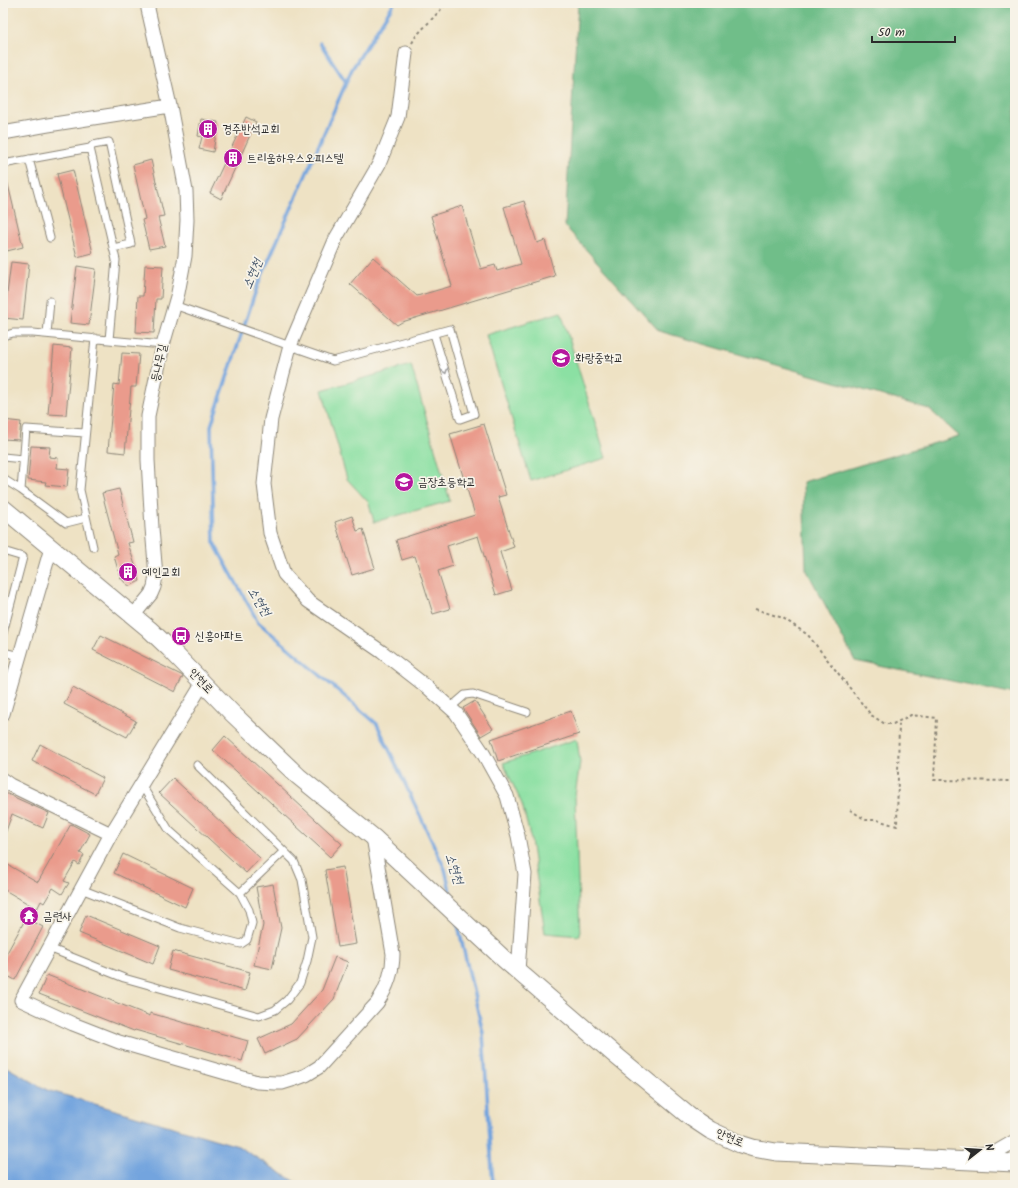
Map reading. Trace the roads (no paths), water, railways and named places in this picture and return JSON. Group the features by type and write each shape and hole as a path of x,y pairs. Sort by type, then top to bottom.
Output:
{"street":[{"name":"등나무길","path":"133,616 150,594 154,587 156,576 148,460 148,416 163,345 178,293 185,256 187,220 186,191 170,106 148,9 149,3"},
{"path":"406,53 398,117 378,164 336,238 290,346 271,419 264,484 270,533 284,574 308,601 382,652 427,687 450,708 456,714 483,753 506,796 518,836 524,874 511,966"},
{"path":"3,133 48,124 170,106"},
{"name":"안현로","path":"3,508 133,616 169,648 298,776 395,857 511,966 614,1054 690,1116 710,1130 726,1138 753,1148 776,1152 1015,1163"},
{"path":"3,714 51,548"},
{"path":"203,683 111,834 21,1000 73,1024 119,1042 257,1082 282,1083 306,1075 319,1067 377,1003 383,994 390,976 393,963 393,954 373,838"},
{"path":"3,780 10,785 111,834"},
{"path":"939,1159 996,1152 1015,1141"}],"lane":[{"path":"3,164 90,148 93,145 109,142 131,244 114,248"},
{"path":"90,148 116,260 108,340"},
{"path":"29,160 50,238"},
{"path":"47,334 50,302"},
{"path":"174,305 190,312 333,361 450,329 474,414 460,419 434,334"},
{"path":"3,336 13,333 33,333 163,345"},
{"path":"93,547 80,490 95,338"},
{"path":"21,490 26,429 85,433"},
{"path":"3,457 23,459"},
{"path":"3,477 5,480 66,523 86,518"},
{"path":"3,551 23,557 3,633"},
{"path":"3,652 20,656"},
{"path":"450,708 465,695 473,694 527,712"},
{"path":"49,948 124,978 259,1016 274,1010 287,1000 300,983 307,961 312,937 302,880 294,861 197,766"},
{"path":"81,889 180,928 241,944 247,940 252,923 249,910 240,893 169,830 141,784"},
{"path":"240,893 284,851"}],"water":[{"path":"3,1065 47,1090 238,1146 300,1185 3,1185"}],"waterway":[{"name":"소현천","path":"394,3 352,69 257,287 211,426 214,543 258,622 377,724 445,869 453,904"},
{"path":"320,43 346,82"},
{"name":"소현천","path":"458,925 483,1033 493,1185"}],"place":[{"name":"경주반석교회","path":"208,129"},
{"name":"트리움하우스오피스텔","path":"233,158"},
{"name":"화랑중학교","path":"561,358"},
{"name":"금장초등학교","path":"404,482"},
{"name":"예인교회","path":"128,572"},
{"name":"신흥아파트","path":"181,636"},
{"name":"금련사","path":"29,916"}]}
